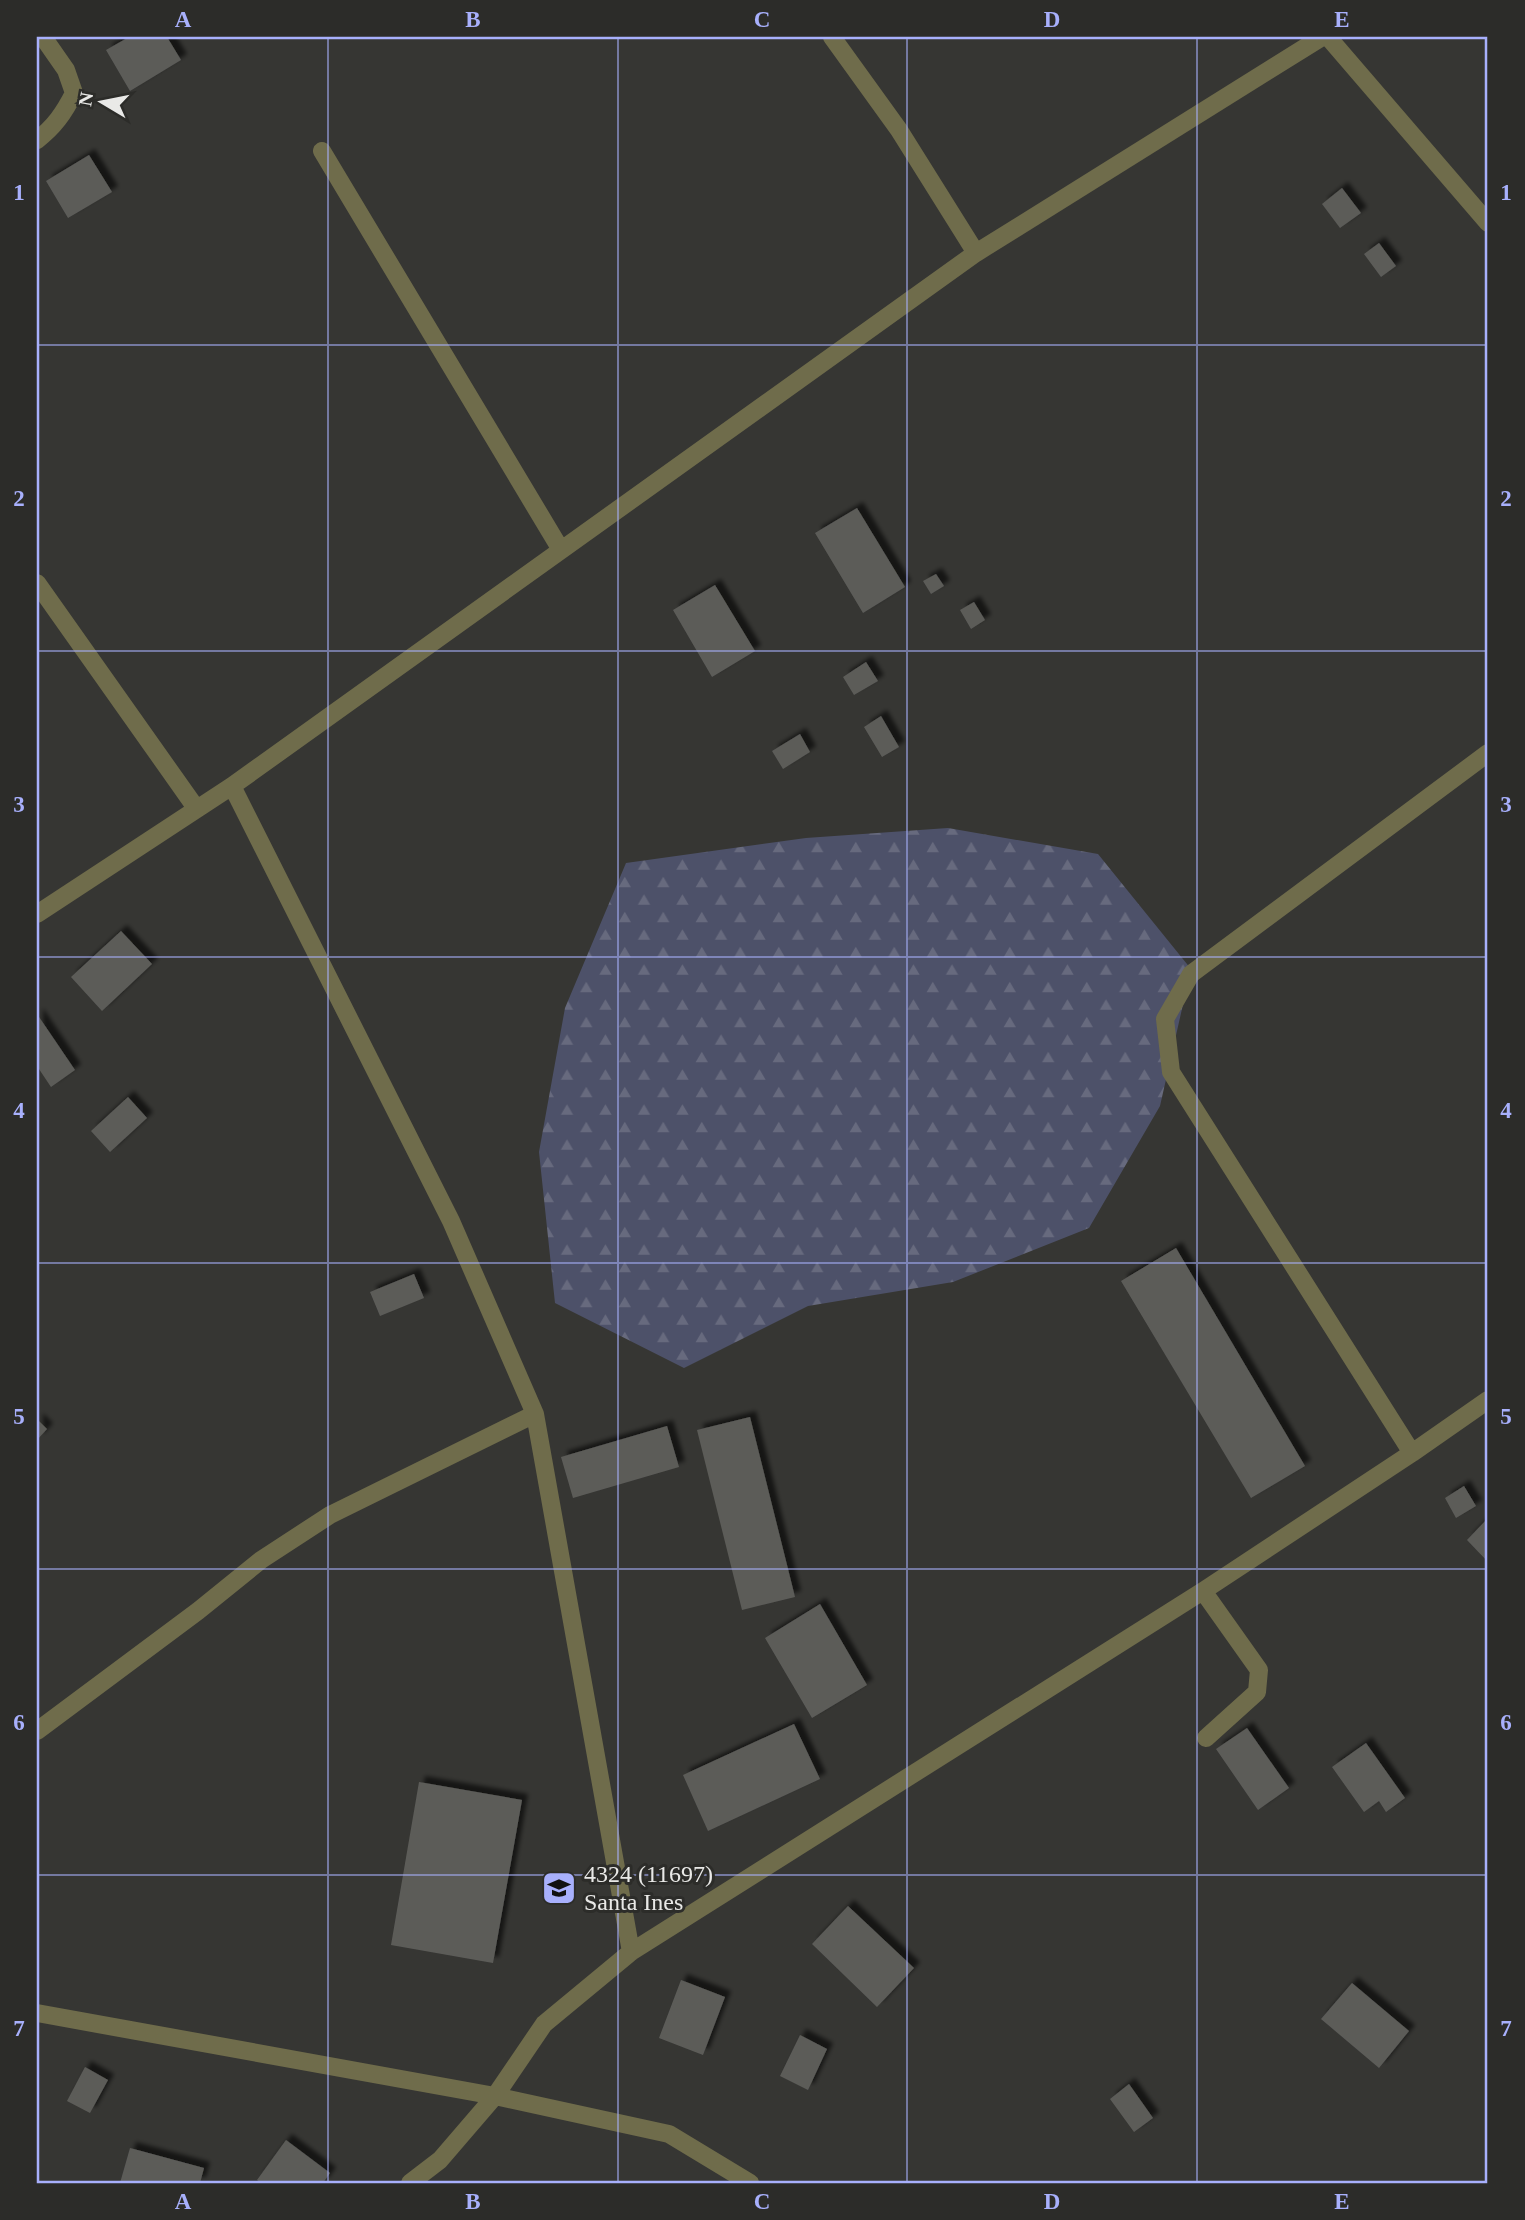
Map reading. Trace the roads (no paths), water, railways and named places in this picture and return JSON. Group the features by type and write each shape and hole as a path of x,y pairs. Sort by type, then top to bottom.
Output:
{"street":[{"path":"37,140 64,115 74,93 66,69 43,37"},
{"path":"832,37 899,130 976,253"},
{"path":"37,914 232,786 976,253 1322,37"},
{"path":"1328,37 1488,223"},
{"path":"322,152 561,550"},
{"path":"37,583 196,808"},
{"path":"1412,1453 1171,1072 1165,1019 1191,974 1488,753"},
{"path":"232,786 452,1221 535,1414 631,1952"},
{"path":"410,2183 440,2160 495,2096 544,2024 631,1952 1203,1591 1488,1400"},
{"path":"37,1731 198,1611 261,1560 307,1530 535,1414"},
{"path":"1203,1591 1259,1670 1257,1692 1206,1738"},
{"path":"37,2013 495,2096 669,2134 750,2183"}],"place":[{"name":"4324 (11697) Santa Ines","path":"559,1888"}]}
